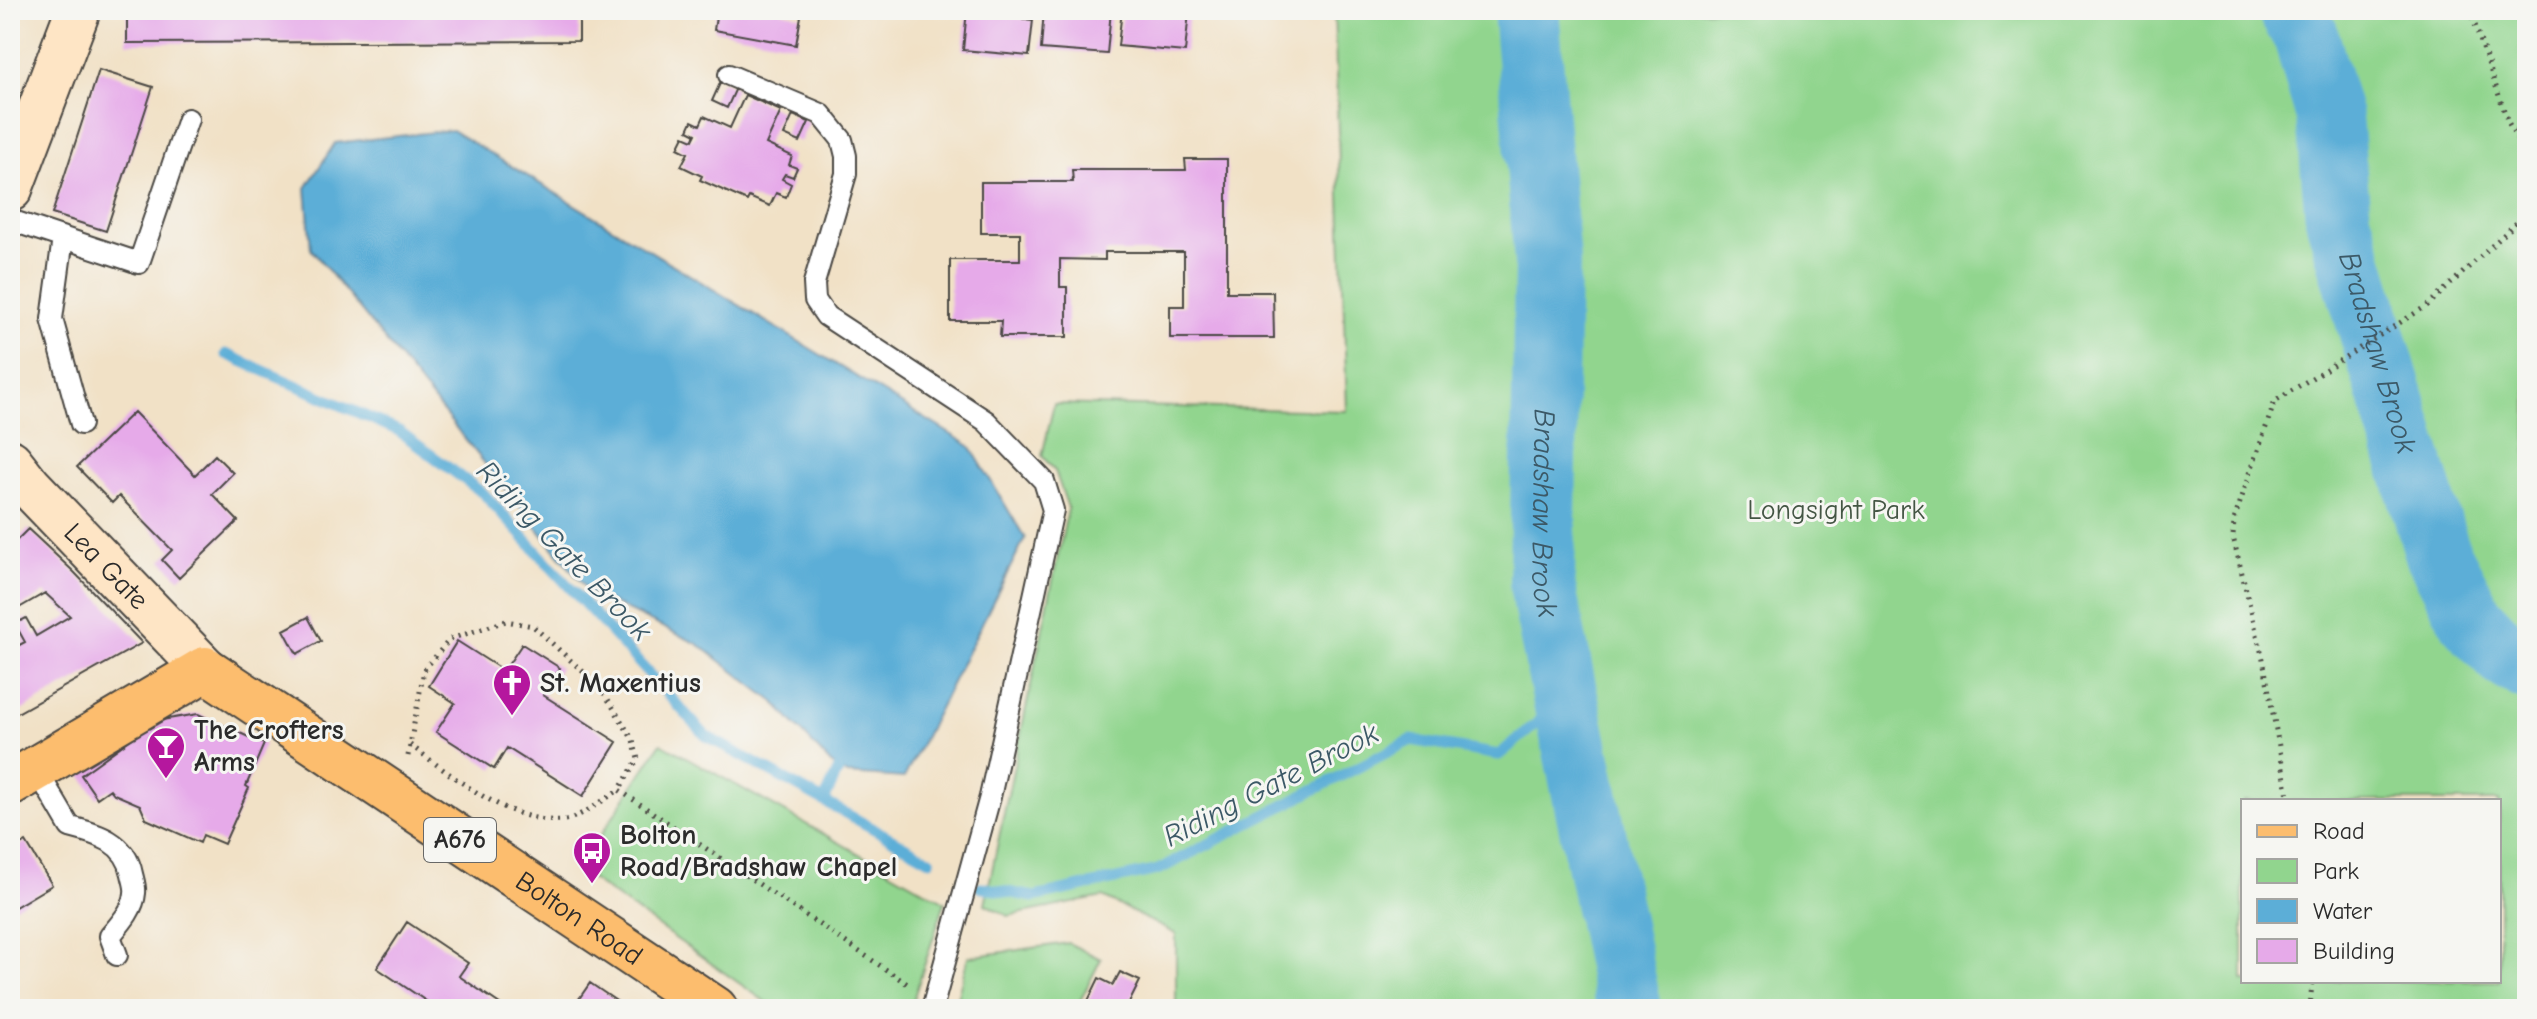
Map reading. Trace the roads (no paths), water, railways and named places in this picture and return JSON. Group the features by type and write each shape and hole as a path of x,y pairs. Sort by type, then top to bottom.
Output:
{"main road":[{"path":"10,189 78,10"},
{"name":"Lea Gate","path":"10,462 29,486 205,669"},
{"path":"23,776 205,669"},
{"name":"Bolton Road","path":"205,669 715,1009"}],"lane":[{"path":"729,75 821,114 842,140 846,174 814,283 815,300 826,316 986,421 1044,481 1053,510 990,797 933,1006"},
{"path":"10,220 139,263 188,119"},
{"path":"63,238 52,319 81,424"},
{"path":"23,776 70,827 111,840 130,865 135,893 127,915 110,936 117,955"}],"water":[{"path":"452,130 970,446 1025,538 904,778 847,774 831,764 774,702 698,644 589,592 311,249 306,188 335,143"}],"waterway":[{"name":"Bradshaw Brook","path":"1526,10 1547,261 1542,584 1629,1009"},
{"name":"Bradshaw Brook","path":"2291,10 2306,36 2329,117 2338,218 2438,554 2472,620 2505,655 2527,667"},
{"name":"Riding Gate Brook","path":"226,354 399,431 484,494 706,736 930,860"},
{"name":"Riding Gate Brook","path":"980,887 1034,897 1158,870 1411,740 1499,755 1565,700"},
{"path":"824,801 839,769"}],"place":[{"name":"St. Maxentius","path":"512,717"},
{"name":"The Crofters Arms","path":"166,780"},
{"name":"Bolton Road/Bradshaw Chapel","path":"592,885"}],"park label":[{"name":"Longsight Park","path":"1836,510"}]}
